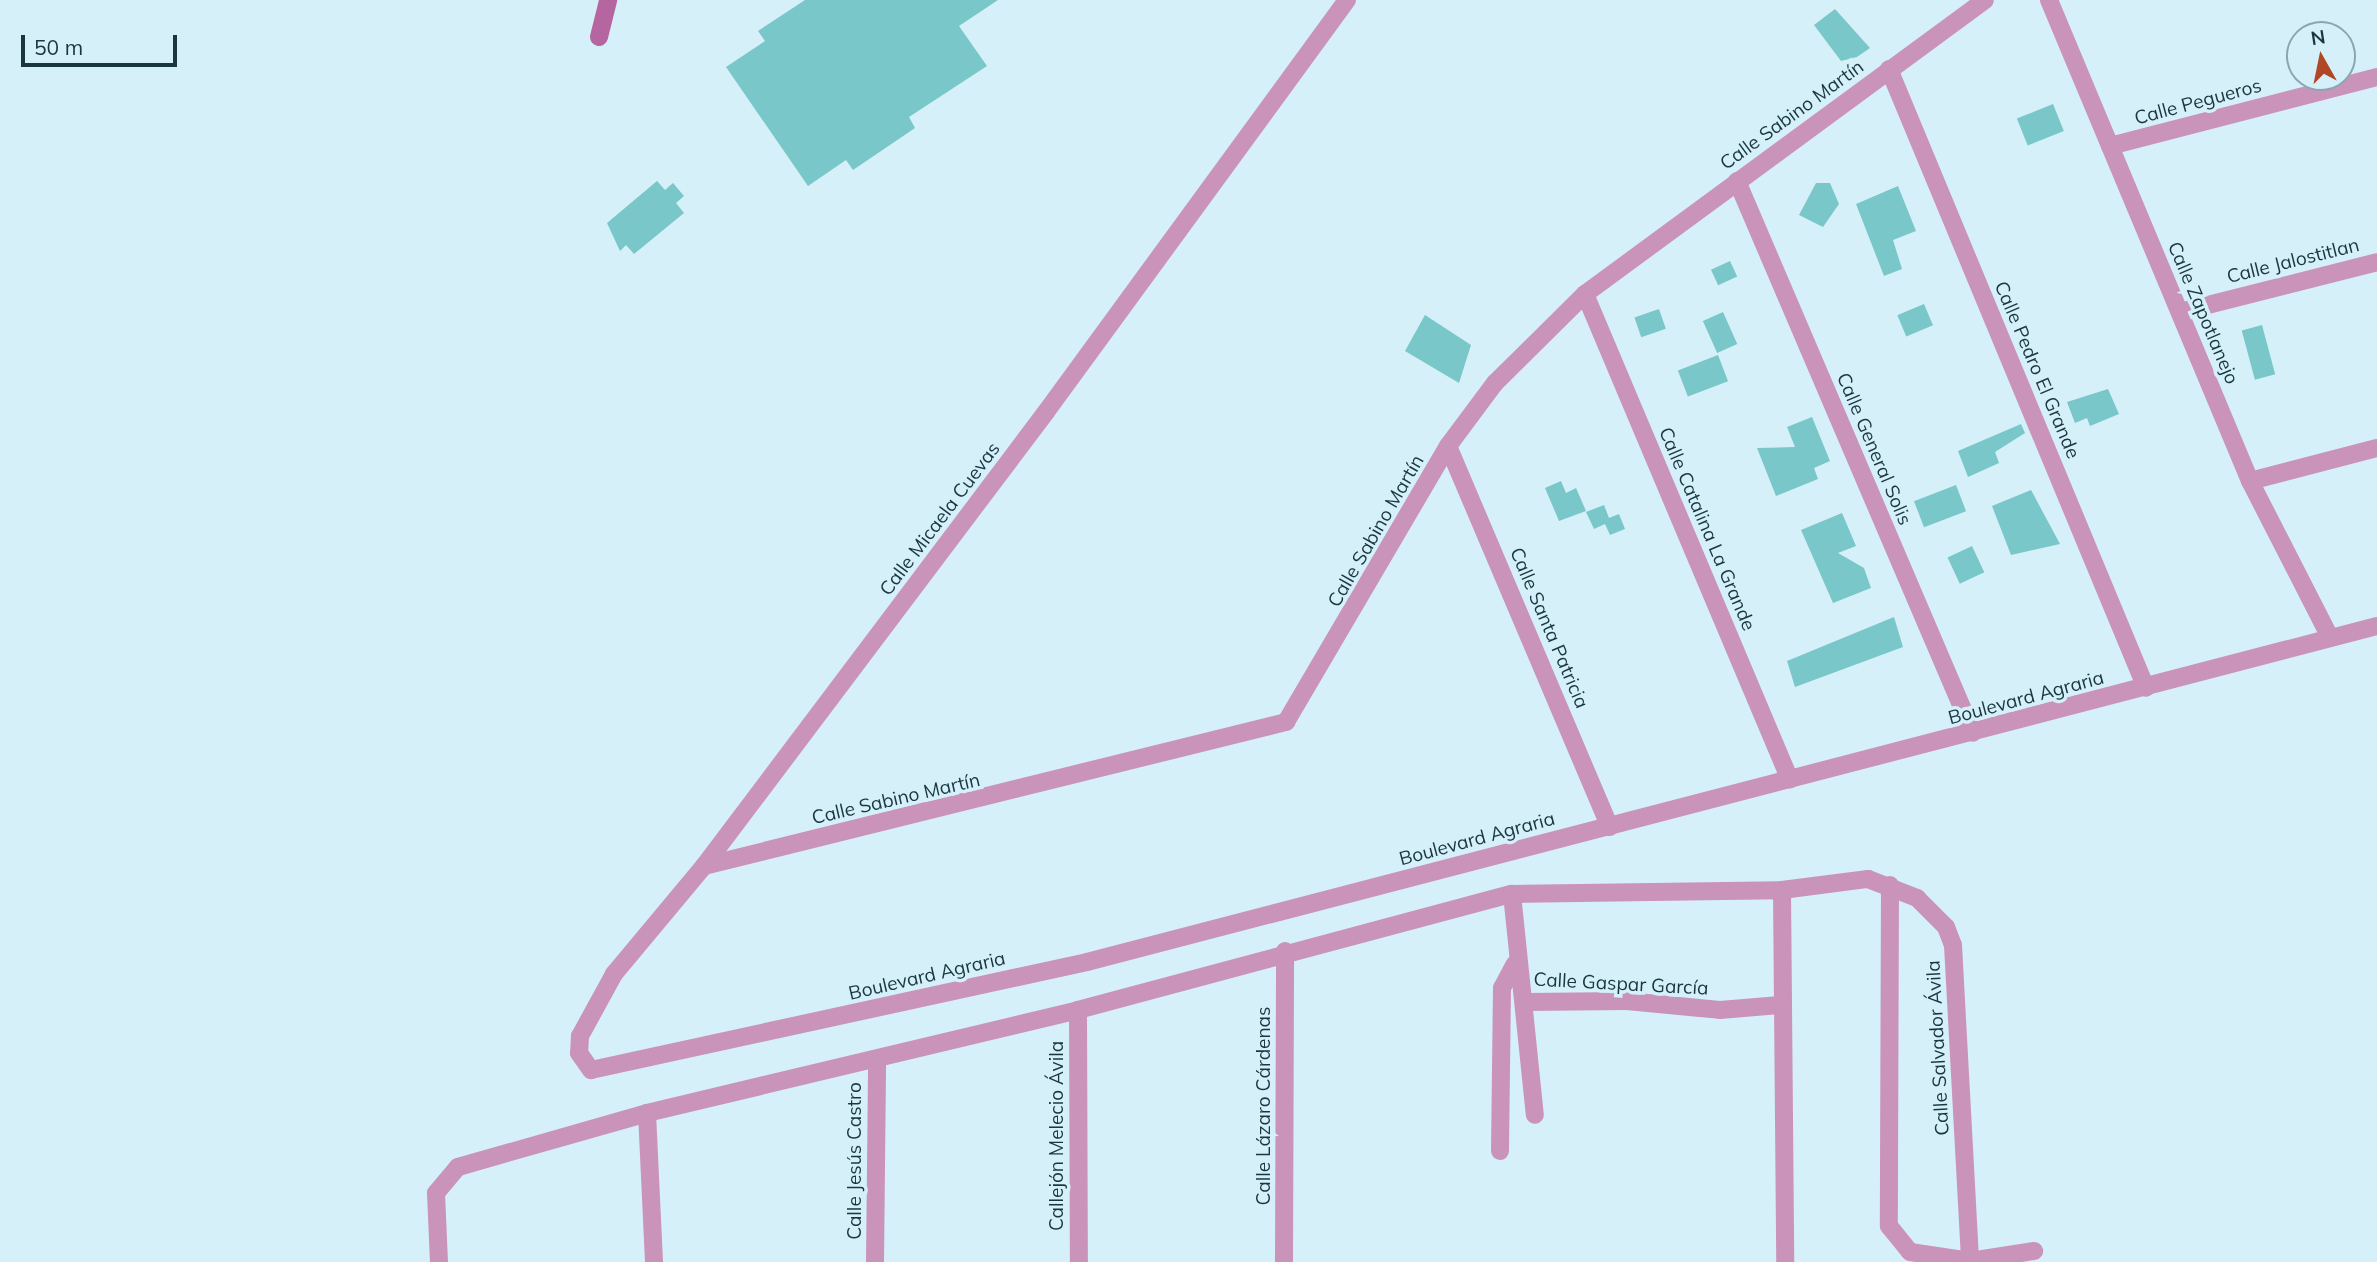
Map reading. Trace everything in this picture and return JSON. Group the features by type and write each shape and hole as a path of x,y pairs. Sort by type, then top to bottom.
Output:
{"street":[{"path":"599,37 608,0"},
{"name":"Calle Micaela Cuevas","path":"585,1063 580,1036 614,974 704,866 1347,0"},
{"name":"Calle Sabino Martín","path":"704,866 1286,722 1448,446 1495,383 1585,294 1985,0"},
{"name":"Calle Zapotlanejo","path":"2049,0 2250,481 2330,637"},
{"name":"Calle Pedro El Grande","path":"1889,69 2146,688"},
{"name":"Calle Pegueros","path":"2110,146 2377,77"},
{"name":"Calle General Solis","path":"1737,181 1973,733"},
{"name":"Calle Jalostitlan","path":"2180,312 2377,262"},
{"name":"Calle Catalina La Grande","path":"1585,294 1790,780"},
{"name":"Calle Santa Patricia","path":"1448,446 1610,827"},
{"path":"2250,481 2377,448"},
{"name":"Boulevard Agraria","path":"585,1063 600,1071 1087,962 2377,626"},
{"name":"Calle Salvador Ávila","path":"877,1060 1078,1010 1285,951 1512,894 1782,890 1868,879 1890,885 1937,915 1953,945 1970,1261"},
{"path":"1890,885 1889,1226 1910,1252 1970,1261 2034,1251"},
{"path":"1782,890 1780,1005 1785,1262"},
{"name":"Calle Gaspar García","path":"1512,894 1515,964 1525,1002 1627,1001 1720,1010 1780,1005"},
{"name":"Calle Lázaro Cárdenas","path":"1284,1262 1285,951"},
{"path":"1500,1151 1502,988 1515,964"},
{"path":"1525,1002 1535,1115"},
{"name":"Callejón Melecio Ávila","path":"1078,1010 1079,1262"},
{"path":"439,1262 435,1217 443,1178 458,1167 647,1114 877,1060"},
{"name":"Calle Jesús Castro","path":"875,1262 877,1060"},
{"path":"647,1114 654,1262"}],"building":[{"path":"805,0 998,0 959,26 987,66 909,117 915,128 853,170 846,160 808,186 726,67 765,41 758,31"},
{"path":"1835,9 1870,48 1857,57 1841,61 1814,25"},
{"path":"2053,104 2064,131 2028,145 2017,119"},
{"path":"657,181 665,190 673,183 684,196 676,203 684,213 634,254 626,245 620,251 607,223"},
{"path":"1816,183 1830,183 1839,204 1823,227 1799,215"},
{"path":"1898,186 1916,231 1893,240 1902,269 1884,276 1856,204"},
{"path":"1730,261 1737,276 1718,285 1711,270"},
{"path":"1924,304 1933,325 1906,337 1897,315"},
{"path":"1659,309 1666,329 1641,337 1634,317"},
{"path":"1723,312 1737,344 1717,353 1703,321"},
{"path":"1425,315 1471,345 1459,383 1405,351"},
{"path":"2262,325 2275,374 2255,380 2242,330"},
{"path":"1718,355 1728,381 1688,397 1678,370"},
{"path":"2108,389 2119,414 2090,426 2087,418 2075,423 2067,402"},
{"path":"1812,417 1830,461 1814,468 1818,479 1776,496 1757,448 1795,447 1787,427"},
{"path":"2021,424 2025,433 1995,452 1999,463 1968,477 1958,451"},
{"path":"1561,481 1566,493 1576,488 1586,511 1559,521 1545,488"},
{"path":"1956,485 1966,511 1924,527 1914,501"},
{"path":"2031,490 2060,544 2011,555 1992,506"},
{"path":"1604,505 1609,518 1619,514 1625,529 1610,535 1605,524 1594,529 1586,512"},
{"path":"1842,513 1856,546 1838,553 1864,568 1871,588 1833,603 1801,530"},
{"path":"1972,546 1984,572 1960,584 1948,557"},
{"path":"1894,617 1903,647 1795,687 1787,661"}]}
